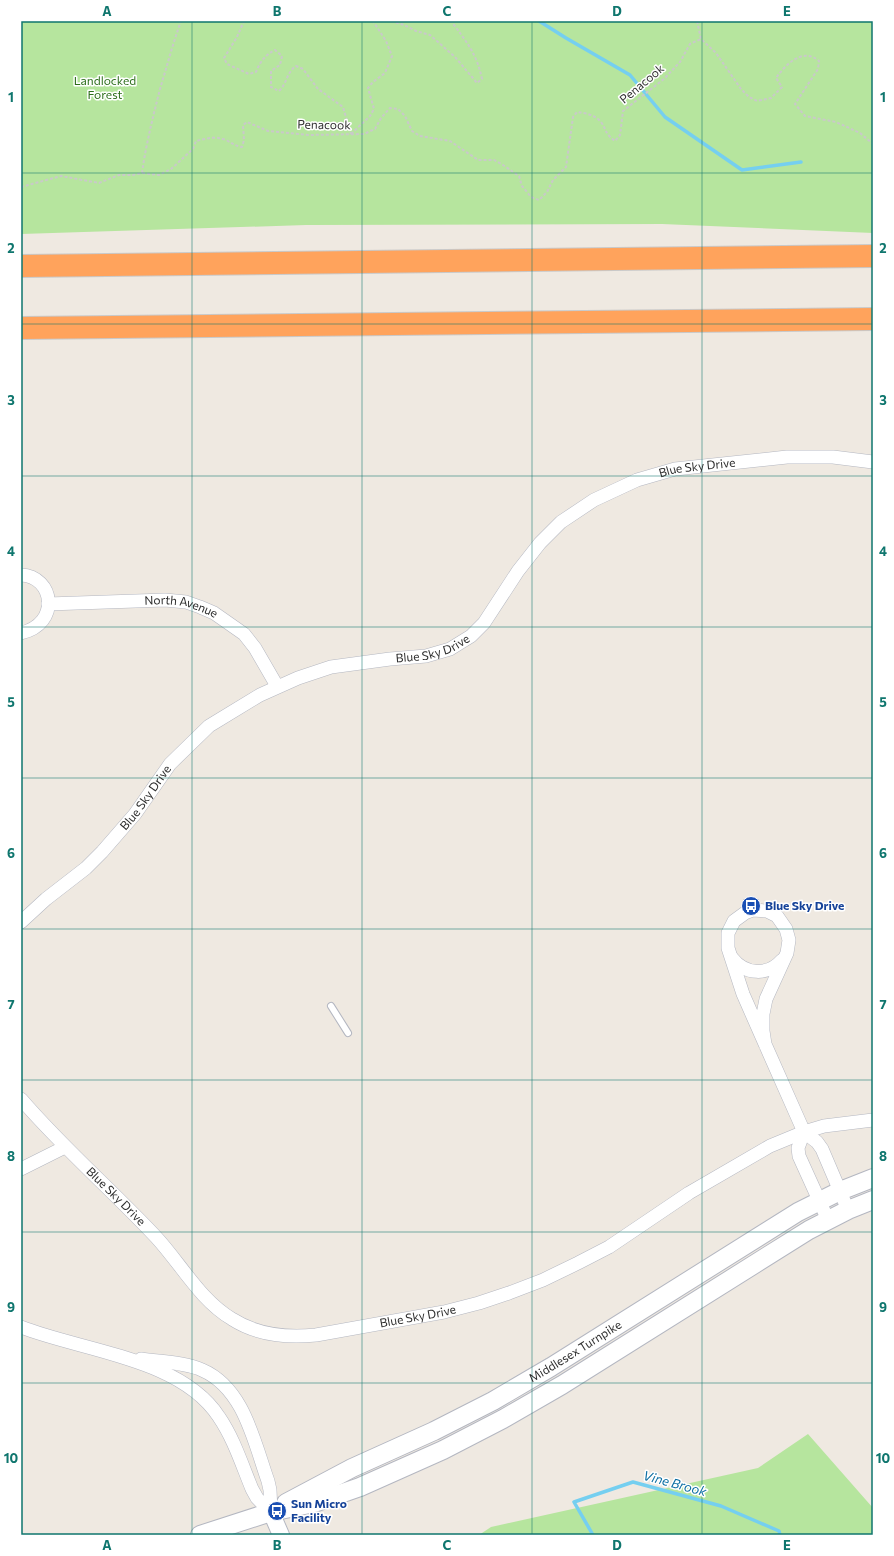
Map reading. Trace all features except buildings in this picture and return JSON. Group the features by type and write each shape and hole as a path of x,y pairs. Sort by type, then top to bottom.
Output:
{"highway":[{"path":"21,266 873,256"},
{"path":"21,328 873,319"}],"main road":[{"name":"Middlesex Turnpike","path":"271,1512 315,1486 434,1431 493,1400 551,1367 778,1224 819,1201 873,1178"},
{"name":"Middlesex Turnpike","path":"200,1535 271,1512 314,1503 360,1487 484,1429 562,1384 789,1242 848,1210 873,1200"}],"street":[{"name":"Blue Sky Drive","path":"21,922 46,899 86,868 102,852 135,814 170,764 209,726 277,686 331,667 426,656 455,646 471,636 484,623 518,571 540,543 561,522 594,500 637,480 676,469 787,457 833,457 873,462"},
{"path":"21,576 26,576 37,581 43,587 47,595 48,604 48,611 40,625 21,633"},
{"name":"North Avenue","path":"48,604 165,600 186,602 200,607 214,613 244,634 255,648 277,686"},
{"path":"765,1044 763,1014 766,999 788,947 789,940 786,929 776,916 767,911 760,910 745,913 734,921 728,933 728,948 743,994 765,1044 804,1132 811,1136 822,1149 848,1210"},
{"path":"728,948 735,963 752,972 762,972 772,969 784,957"},
{"name":"Blue Sky Drive","path":"21,1099 65,1147 120,1200 153,1235 216,1309 233,1320 253,1329 276,1335 296,1337 444,1312 479,1303 542,1280 578,1264 609,1246 689,1193 770,1146 804,1132 824,1126 873,1120"},
{"path":"804,1132 798,1148 799,1156 828,1220"},
{"path":"21,1169 65,1147"},
{"path":"21,1327 126,1358 175,1378 199,1394 210,1405 228,1432 257,1498 271,1512 281,1535"},
{"path":"126,1358 189,1366 202,1370 225,1385 240,1404 246,1418 268,1480 271,1495 271,1512"}],"lane":[{"path":"331,1006 348,1032"}],"path":[{"path":"142,173 145,149 152,120 173,42 181,21"},
{"path":"245,21 224,58 227,64 249,74 256,72 266,55 275,50 282,56 280,65 271,71 271,87 279,91 283,87 290,70 296,66 302,69 318,89 344,107 351,134 370,116 374,109 368,88 373,82 385,74 392,56 386,41 373,21"},
{"path":"391,21 430,35 455,58 477,83 482,79 479,64 467,41 451,21"},
{"path":"697,21 701,39 716,53 740,88 749,97 757,101 771,98 782,87 776,78 783,68 800,56 814,56 819,61 818,69 795,104 805,116 836,122 860,133 873,144"},
{"name":"Penacook","path":"21,187 61,176 99,184 119,175 133,175 142,173 159,175 171,169 193,150 196,141 212,137 223,139 238,146 242,146 244,140 243,125 247,122 268,131 308,135 364,134 375,128 390,108 398,109 405,116 412,131 420,136 450,141 478,160 494,160 503,165 519,176 522,186 531,197 539,200 547,192 553,180 566,166 573,117 577,112 589,113 601,123 607,136 614,141 620,135 623,111 664,80 680,62 690,44 701,39"}],"green space":[{"name":"Landlocked Forest","path":"21,21 873,21 873,233 662,224 306,225 21,234"},
{"path":"808,1434 873,1508 873,1535 479,1535 491,1527 758,1468"}],"waterway":[{"path":"539,21 630,75 665,117 742,170 801,162"},
{"name":"Vine Brook","path":"593,1535 574,1502 633,1482 721,1506 779,1531 780,1535"}],"place":[{"name":"Blue Sky Drive","path":"751,906"},
{"name":"Sun Micro Facility","path":"277,1511"}]}
